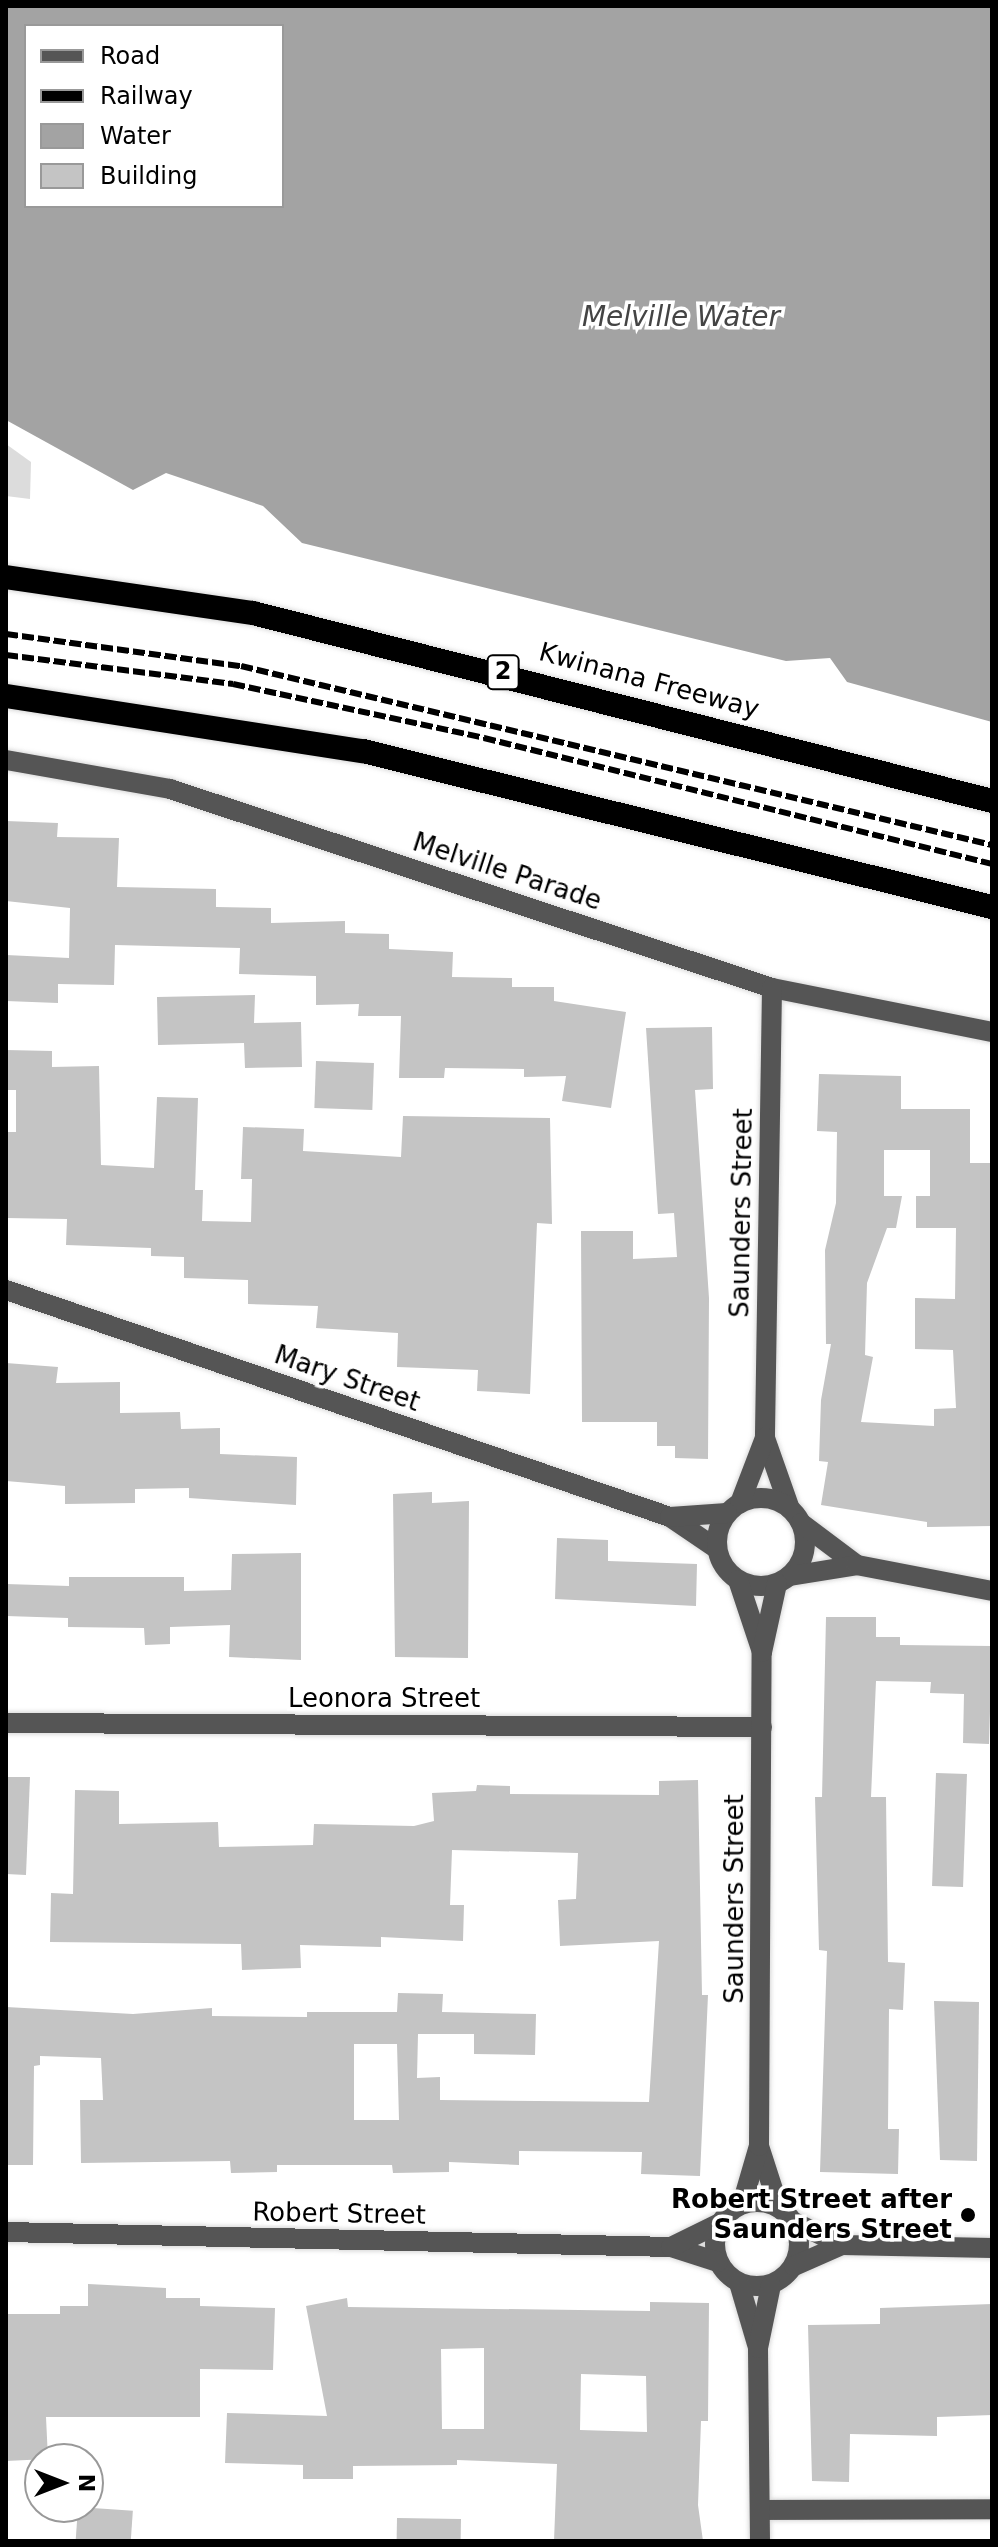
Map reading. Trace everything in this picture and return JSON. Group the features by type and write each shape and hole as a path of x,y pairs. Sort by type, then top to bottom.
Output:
{"highway":[{"name":"Kwinana Freeway","path":"6,577 253,613 992,801"},
{"path":"6,696 363,751 992,907"}],"street":[{"name":"Melville Parade","path":"6,760 170,789 772,988 992,1032"},
{"name":"Saunders Street","path":"772,988 765,1438 796,1516"},
{"name":"Mary Street","path":"6,1290 670,1517 717,1549 738,1580 760,1587 857,1565 992,1591"},
{"name":"Saunders Street","path":"734,1508 765,1438"},
{"name":"Mary Street","path":"670,1517 734,1508 765,1498 796,1516 857,1565"},
{"path":"717,1549 734,1508"},
{"path":"784,1580 805,1549 796,1516"},
{"name":"Saunders Street","path":"738,1580 762,1652"},
{"name":"Saunders Street","path":"742,2204 759,2146 762,1652 784,1580"},
{"name":"Leonora Street","path":"6,1723 762,1727"},
{"name":"Saunders Street","path":"759,2146 786,2215 800,2238 794,2266"},
{"path":"758,2348 739,2283 718,2262 720,2223 742,2204 786,2215 842,2245"},
{"name":"Robert Street","path":"671,2247 720,2223"},
{"name":"Robert Street","path":"6,2232 671,2247 718,2262"},
{"path":"760,2541 758,2348 771,2285 794,2266 842,2245 992,2248"},
{"path":"739,2283 771,2285"},
{"path":"761,2510 992,2509"}],"shaded area":[{"path":"6,444 31,462 30,499 6,496"}],"water":[{"name":"Melville Water","path":"6,6 992,6 992,722 847,682 830,658 786,661 302,543 263,506 166,473 133,490 6,420"}],"building":[{"path":"6,821 58,823 57,837 119,838 117,887 216,889 216,907 271,908 271,923 345,921 345,933 389,934 389,949 453,952 452,977 512,978 512,987 554,987 554,1001 626,1012 611,1108 562,1101 566,1076 524,1077 524,1069 445,1068 444,1078 399,1078 401,1016 358,1016 359,1004 316,1005 316,976 239,974 240,948 115,945 114,985 58,984 58,1003 6,1001 6,955 69,958 70,908 6,901"},
{"path":"255,995 254,1023 301,1022 302,1067 245,1068 244,1043 158,1045 157,997"},
{"path":"712,1027 713,1089 695,1090 709,1298 708,1459 675,1458 675,1446 657,1446 657,1422 582,1422 581,1231 633,1231 633,1259 677,1257 674,1213 658,1214 646,1028"},
{"path":"6,1050 52,1051 52,1067 99,1066 101,1165 154,1168 157,1097 198,1098 195,1190 203,1190 202,1221 251,1222 252,1179 241,1179 243,1127 304,1129 303,1151 401,1157 403,1116 550,1118 552,1224 537,1223 530,1394 477,1391 478,1370 397,1367 398,1333 316,1328 318,1306 248,1304 248,1280 184,1278 184,1257 151,1256 151,1248 66,1245 67,1219 6,1218 6,1132 16,1132 16,1090 6,1090"},
{"path":"316,1061 374,1063 372,1110 314,1108"},
{"path":"819,1074 901,1076 901,1109 970,1109 970,1163 992,1163 992,1526 927,1527 927,1522 821,1505 828,1462 819,1461 821,1400 831,1344 826,1344 825,1250 836,1203 837,1132 817,1131","holes":["884,1150 930,1150 930,1196 916,1196 916,1228 956,1228 955,1299 915,1298 915,1349 953,1350 956,1408 934,1409 934,1426 861,1422 873,1357 865,1355 867,1283 887,1228 896,1228 902,1196 884,1196"]},
{"path":"6,1363 58,1367 56,1383 120,1382 120,1413 180,1412 181,1429 220,1428 220,1454 297,1457 296,1505 189,1498 189,1488 135,1489 135,1503 65,1504 65,1486 6,1481"},
{"path":"432,1492 432,1503 469,1501 468,1658 395,1657 393,1494"},
{"path":"557,1538 608,1540 608,1561 697,1564 696,1606 555,1599"},
{"path":"301,1553 301,1660 229,1657 230,1625 170,1627 170,1644 145,1645 144,1628 68,1627 68,1618 6,1616 6,1584 69,1586 69,1577 184,1577 184,1591 231,1590 232,1554"},
{"path":"826,1617 876,1617 876,1637 900,1637 900,1645 992,1646 989,1744 963,1743 964,1694 930,1693 931,1682 876,1681 871,1797 886,1797 888,1962 905,1963 903,2010 889,2009 888,2129 899,2129 898,2174 820,2172 827,1951 819,1950 815,1797 822,1797"},
{"path":"936,1773 967,1774 963,1887 932,1886"},
{"path":"6,1777 30,1777 26,1875 6,1874"},
{"path":"698,1780 702,1995 708,1995 700,2176 641,2174 642,2152 519,2151 519,2165 449,2162 449,2172 393,2173 392,2165 277,2165 277,2172 231,2173 230,2161 81,2163 80,2100 103,2100 101,2058 40,2056 40,2065 34,2066 33,2165 6,2165 6,2007 133,2014 212,2008 212,2016 307,2017 307,2012 397,2012 398,1993 443,1994 442,2012 536,2014 535,2055 474,2054 474,2034 418,2034 417,2078 440,2077 440,2100 649,2102 659,1941 560,1946 558,1900 576,1899 578,1853 452,1850 450,1905 464,1905 463,1941 381,1937 381,1947 300,1945 301,1968 242,1970 241,1944 50,1942 51,1893 73,1894 75,1790 119,1791 119,1824 218,1822 219,1847 313,1845 314,1824 414,1826 434,1821 432,1793 476,1791 477,1785 510,1786 510,1794 659,1795 659,1781","holes":["354,2044 397,2044 399,2120 354,2120"]},
{"path":"934,2001 979,2002 977,2161 940,2160"},
{"path":"88,2284 166,2288 166,2298 200,2298 200,2306 275,2308 273,2370 200,2369 200,2417 46,2417 47,2443 24,2443 24,2460 6,2461 6,2314 60,2314 60,2306 88,2306"},
{"path":"347,2298 348,2307 650,2311 650,2302 709,2303 708,2421 701,2421 698,2505 703,2541 554,2541 557,2464 457,2460 457,2465 353,2466 353,2479 303,2479 303,2465 225,2463 227,2413 327,2416 306,2306","holes":["484,2348 484,2429 442,2429 441,2349","581,2374 646,2376 647,2432 580,2430"]},
{"path":"992,2304 992,2415 937,2417 937,2436 850,2434 849,2482 812,2481 808,2325 880,2324 880,2308"},
{"path":"104,2509 133,2511 131,2541 76,2541 77,2523 104,2523"},
{"path":"397,2518 461,2519 461,2541 397,2541"}],"railway":[{"path":"6,634 241,666 992,845"},
{"path":"6,655 233,684 484,738 992,864"}],"place":[{"name":"Robert Street after Saunders Street","path":"968,2215"}]}
